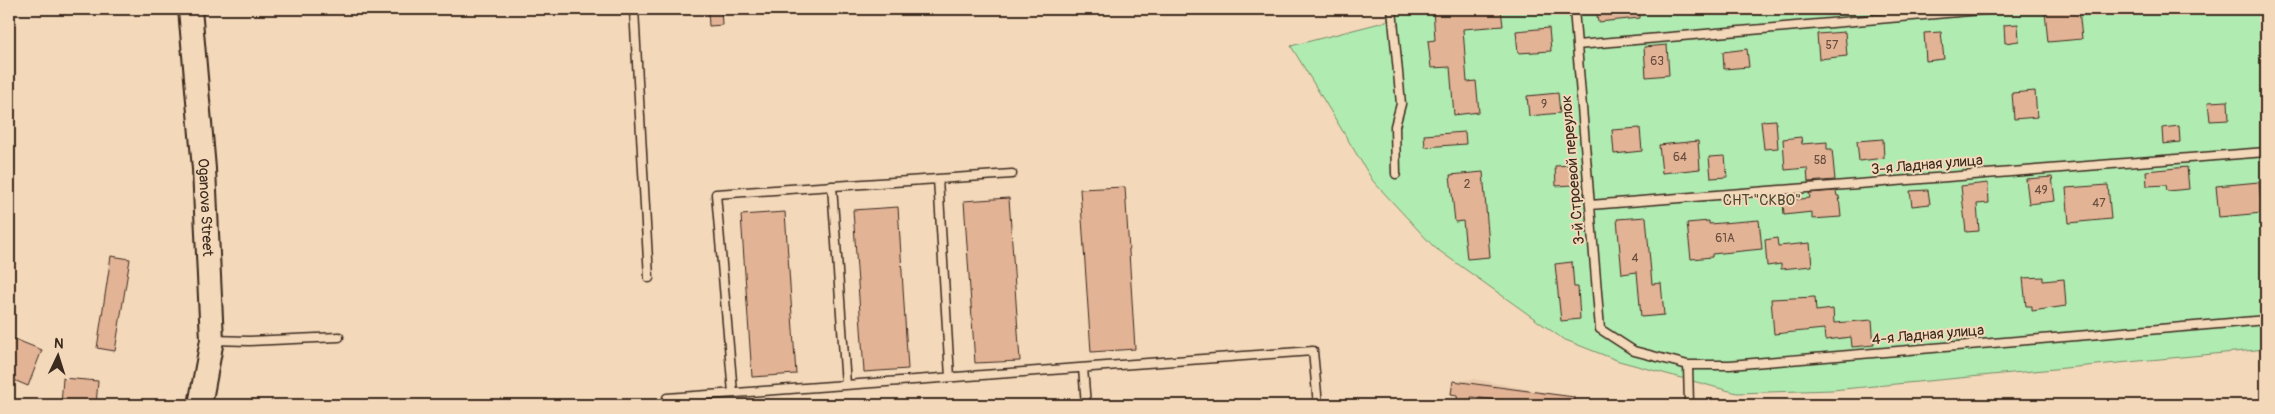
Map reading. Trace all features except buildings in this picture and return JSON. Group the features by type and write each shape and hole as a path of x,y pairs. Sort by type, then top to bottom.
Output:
{"main road":[{"name":"Oganova Street","path":"190,9 204,169 212,340 200,405"}],"lane":[{"path":"634,9 650,278"},
{"path":"1392,9 1401,104 1395,126 1396,174"},
{"name":"3-й Строевой переулок","path":"1574,9 1600,329"},
{"path":"1577,45 1993,9"},
{"name":"3-я Ладная улица","path":"1590,205 2266,152"},
{"path":"733,393 716,194 1012,174"},
{"path":"938,179 950,377"},
{"path":"832,186 846,385"},
{"name":"4-я Ладная улица","path":"1600,329 1634,351 1688,365 1730,365 2266,320"},
{"path":"212,340 249,341 339,338"},
{"path":"667,405 667,398 1314,352 1318,405"},
{"path":"1688,365 1689,405"},
{"path":"1083,368 1086,405"}],"shaded area":[{"path":"1474,379 1607,405 1456,405 1453,381"}],"green space":[{"name":"СНТ \"СКВО\"","path":"1387,9 2266,9 2266,349 1832,390 1737,393 1619,361 1563,339 1434,247 1373,181 1291,46 1388,21"}]}
